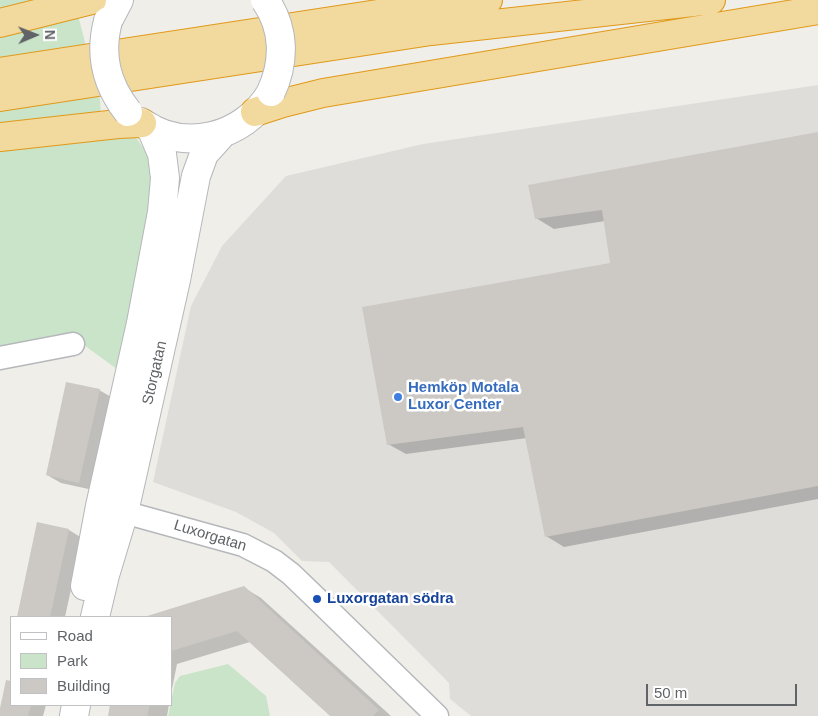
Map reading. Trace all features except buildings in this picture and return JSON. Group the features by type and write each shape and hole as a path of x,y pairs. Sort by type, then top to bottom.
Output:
{"highway":[{"path":"0,72 430,6 488,0"},
{"path":"0,97 431,31 710,0"},
{"path":"0,23 107,7"},
{"path":"263,102 283,103 323,93 818,10"},
{"path":"0,137 140,121"}],"main road":[{"path":"140,121 167,135 185,138 204,138 222,134 240,125 263,102 279,71 281,48 278,25 265,0"},
{"name":"Storgatan","path":"95,616 105,575 112,509 141,323 162,212 165,178 162,154 140,121 112,88 106,69 104,40 107,7"},
{"name":"Storgatan","path":"79,616 112,509 176,280 196,176 204,154 222,134"}],"street":[{"path":"0,358 73,344"},
{"name":"Luxorgatan","path":"112,509 243,545 274,561 291,574 437,716"}],"shaded area":[{"path":"818,85 818,716 471,716 450,699 449,683 329,562 302,561 274,533 236,512 153,482 191,306 222,246 286,176 423,144"}],"green space":[{"path":"0,0 74,0 100,100 102,133 120,131 137,139 149,156 153,183 150,232 121,372 73,337 0,360"},
{"path":"228,664 266,696 270,716 168,716 170,706 172,706 175,683 180,676"}],"place":[{"name":"Hemköp Motala Luxor Center","path":"398,397"},
{"name":"Luxorgatan södra","path":"317,599"}]}
